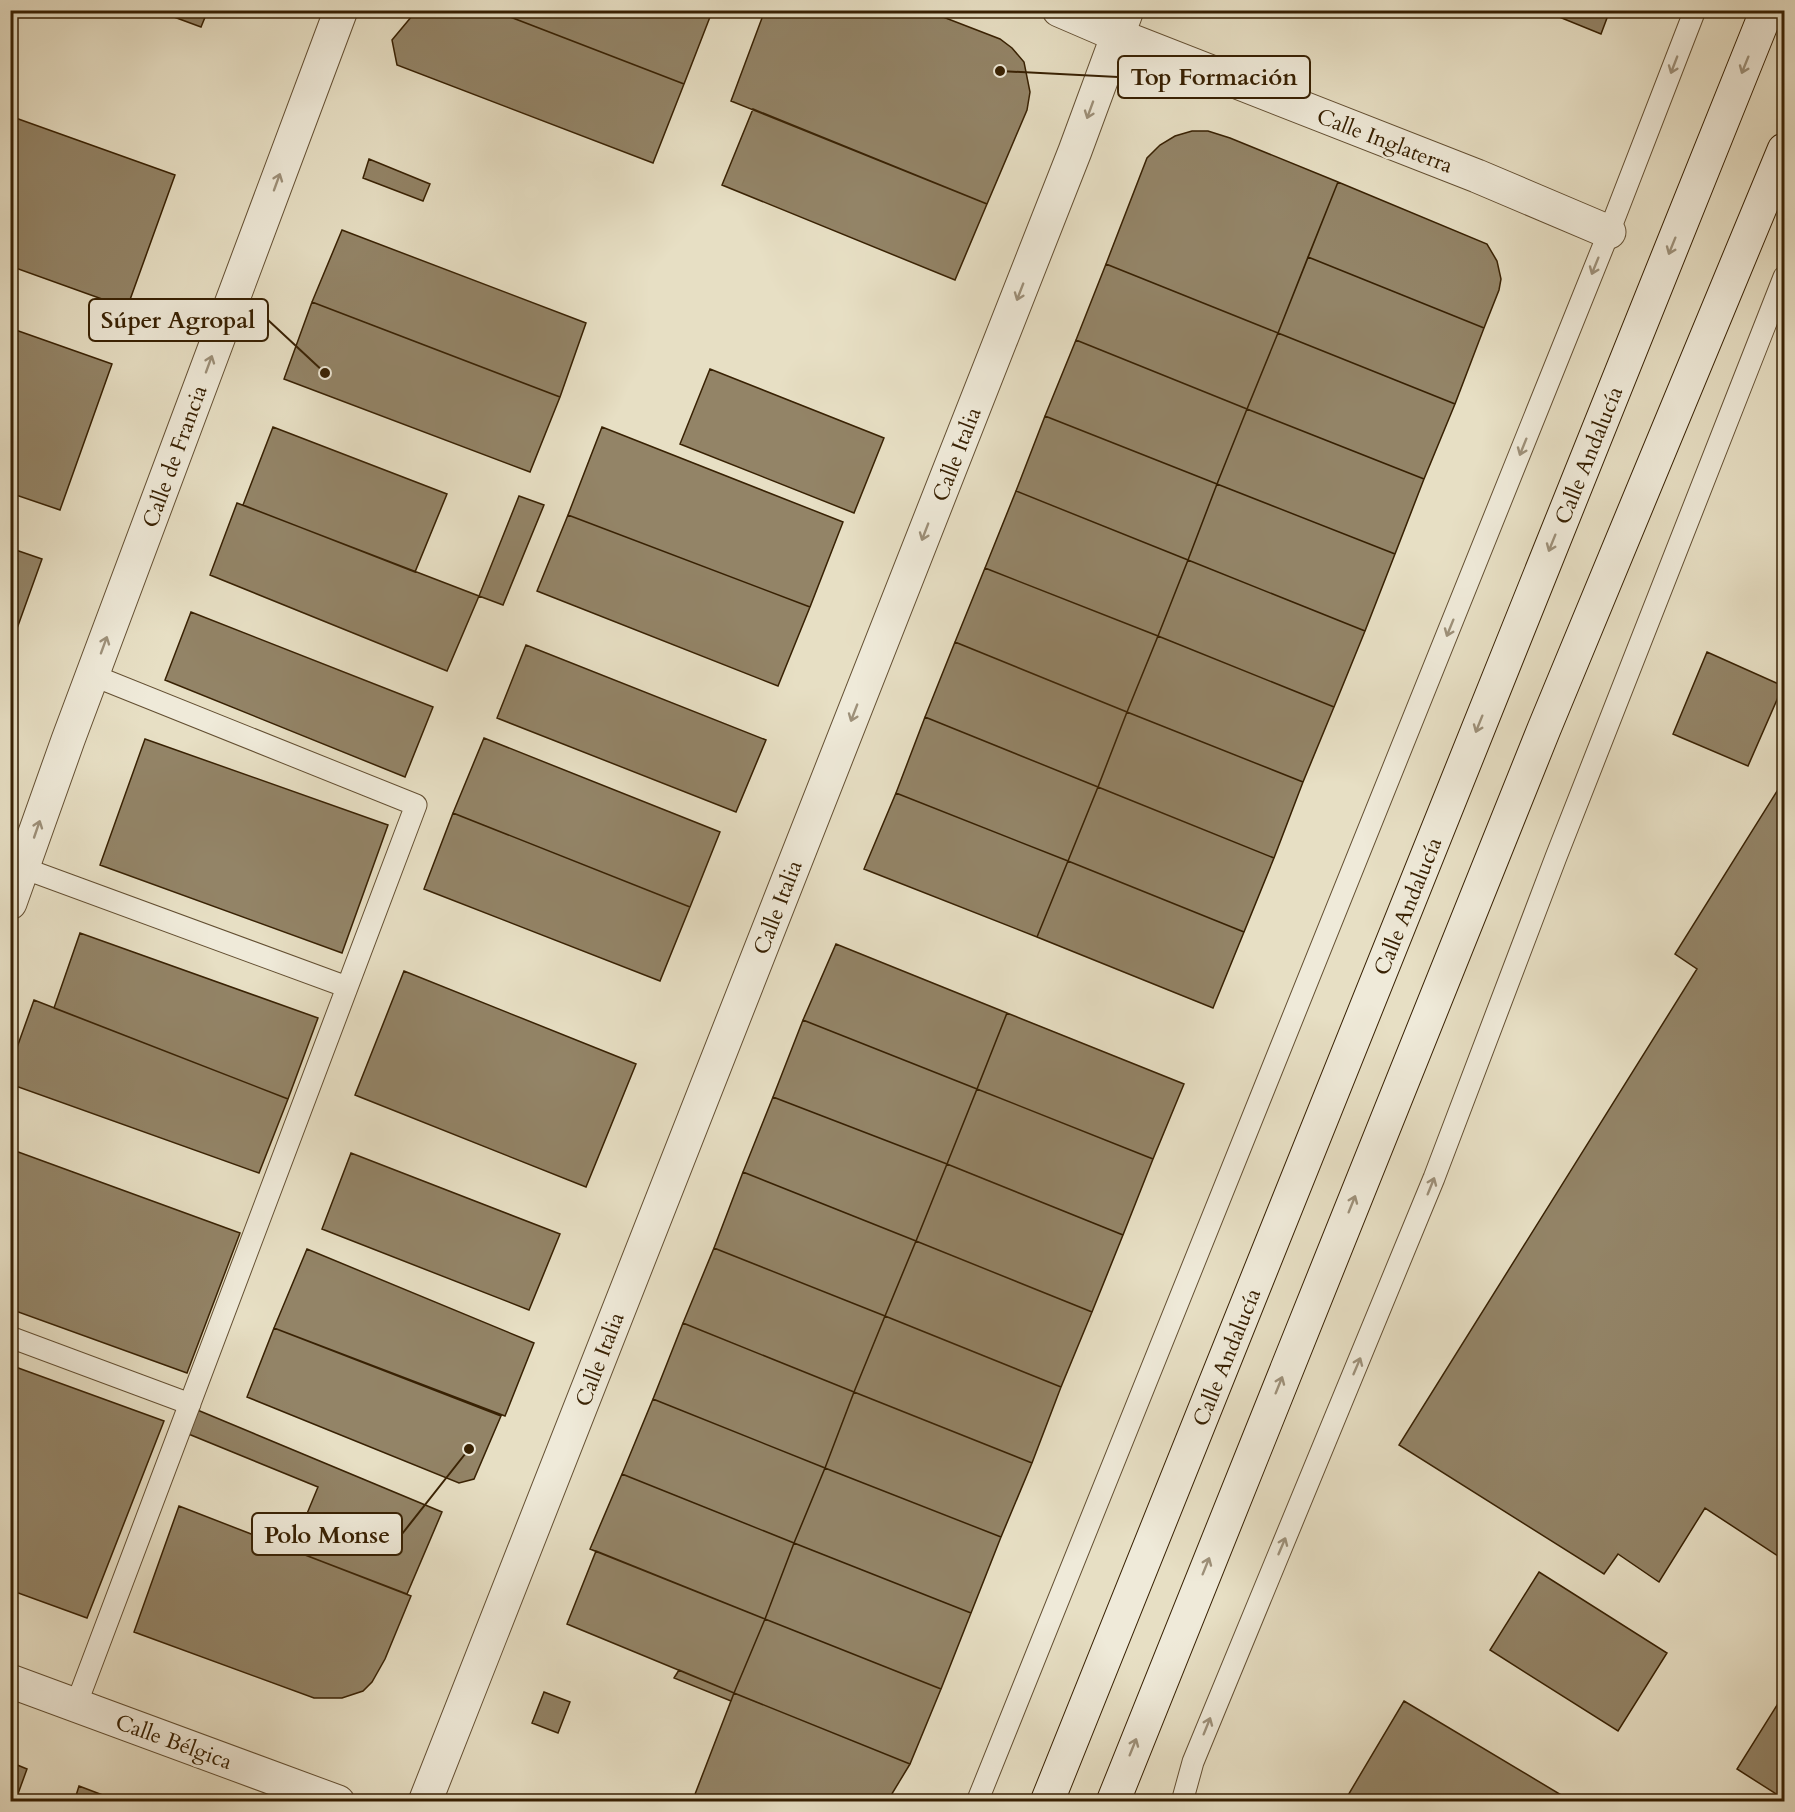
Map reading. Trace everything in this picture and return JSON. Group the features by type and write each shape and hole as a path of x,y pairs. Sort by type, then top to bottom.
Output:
{"street":[{"name":"Calle de Francia","path":"10,903 92,675 341,10"},
{"name":"Calle Inglaterra","path":"1059,10 1122,23 1609,232"},
{"name":"Calle Andalucía","path":"1047,1802 1767,10"},
{"name":"Calle Italia","path":"425,1802 1066,173 1122,23"},
{"path":"1113,1802 1539,740 1785,150"},
{"name":"Calle Bélgica","path":"10,1681 338,1802"}],"lane":[{"path":"977,1802 1609,232 1695,10"},
{"path":"1182,1802 1193,1762 1434,1178 1556,856 1785,277"},
{"path":"76,1705 416,805 92,675"},
{"path":"23,868 347,987"},
{"path":"10,1337 190,1404"}],"building":[{"path":"155,10 208,10 201,27"},
{"path":"417,10 492,10 684,84 653,163 397,65 392,40"},
{"path":"492,10 693,10 710,17 684,84"},
{"path":"765,10 925,10 1000,39 1012,48 1024,62 1030,92 1027,110 987,204 731,101"},
{"path":"1542,10 1610,10 1601,34"},
{"path":"753,109 987,204 955,280 722,185"},
{"path":"10,116 175,175 127,308 10,266"},
{"path":"1192,131 1208,131 1230,138 1338,182 1278,333 1106,264 1147,158 1160,145 1175,136"},
{"path":"369,159 430,184 423,201 363,178"},
{"path":"1338,182 1487,244 1497,261 1501,279 1484,328 1308,257"},
{"path":"342,230 586,323 560,397 312,302"},
{"path":"1308,257 1484,328 1455,404 1278,333"},
{"path":"1106,264 1278,333 1247,409 1076,340"},
{"path":"312,302 560,397 530,472 284,379"},
{"path":"10,328 112,364 60,510 10,493"},
{"path":"1278,333 1455,404 1424,479 1247,409"},
{"path":"1076,340 1247,409 1217,484 1045,416"},
{"path":"710,369 884,438 854,513 680,444"},
{"path":"1247,409 1424,479 1395,554 1217,484"},
{"path":"1045,416 1217,484 1188,560 1016,491"},
{"path":"273,427 447,494 415,572 243,505"},
{"path":"602,427 843,522 810,607 568,515"},
{"path":"1217,484 1395,554 1365,631 1188,560"},
{"path":"1016,491 1188,560 1158,636 985,568"},
{"path":"519,496 544,505 503,605 479,596"},
{"path":"237,503 479,596 447,671 210,575"},
{"path":"568,515 810,607 778,686 537,591"},
{"path":"10,548 42,559 10,648"},
{"path":"1188,560 1365,631 1334,707 1158,636"},
{"path":"985,568 1158,636 1127,712 955,642"},
{"path":"191,612 433,707 405,777 165,680"},
{"path":"1158,636 1334,707 1303,782 1127,712"},
{"path":"955,642 1127,712 1098,787 925,717"},
{"path":"526,645 766,740 736,812 497,718"},
{"path":"1707,652 1783,686 1748,766 1673,734"},
{"path":"1127,712 1303,782 1274,858 1098,787"},
{"path":"925,717 1098,787 1068,861 896,793"},
{"path":"484,738 720,832 690,907 453,813"},
{"path":"145,739 388,825 342,953 100,865"},
{"path":"1784,780 1784,1560 1705,1508 1659,1582 1618,1554 1604,1574 1399,1445 1697,969 1675,954"},
{"path":"1098,787 1274,858 1244,932 1068,861"},
{"path":"896,793 1068,861 1037,937 864,869"},
{"path":"453,813 690,907 660,981 424,889"},
{"path":"1068,861 1244,932 1213,1008 1037,937"},
{"path":"80,933 318,1018 288,1099 54,1008"},
{"path":"836,944 1007,1013 977,1089 803,1020"},
{"path":"404,971 636,1064 586,1187 355,1095"},
{"path":"34,1000 288,1099 259,1173 10,1084 10,1067"},
{"path":"1007,1013 1184,1084 1153,1159 977,1089"},
{"path":"803,1020 977,1089 947,1164 773,1097"},
{"path":"977,1089 1153,1159 1123,1235 947,1164"},
{"path":"773,1097 947,1164 916,1241 743,1172"},
{"path":"10,1149 240,1233 187,1373 10,1309"},
{"path":"351,1153 560,1234 529,1310 322,1229"},
{"path":"947,1164 1123,1235 1092,1312 916,1241"},
{"path":"743,1172 916,1241 885,1316 714,1248"},
{"path":"916,1241 1092,1312 1061,1387 885,1316"},
{"path":"714,1248 885,1316 854,1392 683,1323"},
{"path":"307,1249 534,1343 505,1416 274,1328"},
{"path":"885,1316 1061,1387 1032,1463 854,1392"},
{"path":"683,1323 854,1392 825,1468 653,1399"},
{"path":"274,1328 501,1416 474,1479 459,1483 247,1397"},
{"path":"10,1365 164,1421 87,1618 10,1590"},
{"path":"854,1392 1032,1463 1001,1537 825,1468"},
{"path":"653,1399 825,1468 794,1543 622,1474"},
{"path":"195,1409 442,1512 407,1594 292,1550 318,1487 186,1433"},
{"path":"825,1468 1001,1537 971,1613 794,1543"},
{"path":"622,1474 794,1543 765,1619 590,1549"},
{"path":"179,1506 411,1596 385,1659 372,1682 363,1691 342,1698 314,1698 134,1632"},
{"path":"794,1543 971,1613 941,1689 765,1619"},
{"path":"596,1551 765,1619 734,1693 567,1624"},
{"path":"1539,1572 1667,1653 1618,1731 1490,1650"},
{"path":"765,1619 941,1689 910,1764 734,1693"},
{"path":"679,1670 734,1693 731,1701 674,1678"},
{"path":"544,1692 570,1702 558,1733 532,1723"},
{"path":"734,1693 910,1764 887,1802 692,1802"},
{"path":"1784,1694 1784,1799 1737,1769"},
{"path":"1404,1701 1573,1802 1344,1802"},
{"path":"10,1762 27,1769 15,1802 10,1802"},
{"path":"79,1786 121,1802 74,1802"}],"place":[{"name":"Top Formación","path":"1000,71"},
{"name":"Súper Agropal","path":"325,373"},
{"name":"Polo Monse","path":"469,1449"}]}
